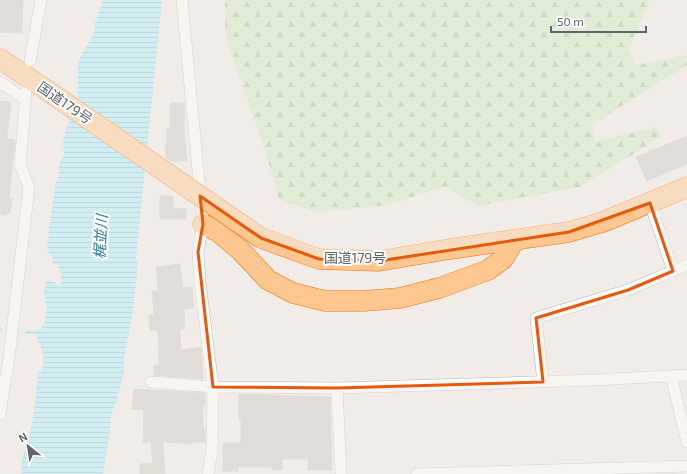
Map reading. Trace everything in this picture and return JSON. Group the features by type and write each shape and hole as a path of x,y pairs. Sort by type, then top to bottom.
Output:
{"highway":[{"name":"国道179号","path":"0,59 32,93 261,238 319,259 379,261 569,232 603,222 687,187"},
{"path":"203,224 217,231 240,250 268,280 293,293 325,301 364,301 400,298 439,288 488,270 503,259 514,241"}],"street":[{"path":"30,61 41,0"},
{"path":"182,0 203,224 198,252 200,282 213,387 212,451 208,474"},
{"path":"0,82 32,93 20,165 29,187 3,373 0,414"},
{"path":"650,203 673,271"},
{"path":"543,382 536,318 628,290 687,265"},
{"path":"150,382 213,387 337,388 543,382 687,375"},
{"path":"671,376 687,442"},
{"path":"337,388 341,474"},
{"path":"417,474 687,466"}],"highlighted area":[{"path":"200,196 261,238 319,259 379,261 569,232 650,203 673,271 628,290 536,318 543,382 337,388 213,387 198,252 203,224"}],"green space":[{"path":"225,0 650,0 628,51 635,65 687,55 687,65 592,125 595,141 657,127 661,137 580,187 477,206 446,186 388,205 316,212 279,199 264,147 225,35"}],"water":[{"name":"梶並川","path":"103,0 162,0 137,248 136,259 138,262 132,318 124,358 124,371 118,396 111,415 110,433 103,474 21,474 22,460 34,411 38,372 42,371 43,362 43,353 37,340 37,335 26,334 25,332 26,330 37,331 44,324 47,309 44,293 46,280 55,282 58,286 61,283 61,273 58,264 52,264 53,257 47,251 49,228 56,182 59,176 59,165 64,153 63,143 78,97 78,63 93,35 95,23"}],"building":[{"path":"0,0 23,0 22,33 0,32"},
{"path":"0,101 11,102 7,139 15,140 9,199 12,199 10,213 7,212 7,215 0,215"},
{"path":"170,103 185,103 184,128 187,161 170,161 166,158 165,144 167,144 167,129 170,129"},
{"path":"687,136 687,164 647,181 636,157"},
{"path":"160,196 173,196 173,208 186,209 186,219 160,219"},
{"path":"180,264 183,288 192,287 194,308 184,309 185,328 180,329 181,350 201,347 203,379 154,375 154,365 159,365 158,330 150,331 149,315 154,315 152,291 158,291 156,267"},
{"path":"134,389 205,393 205,406 203,406 203,429 205,429 205,442 192,442 192,444 163,442 165,474 140,474 140,464 153,463 151,442 143,442 144,410 132,409"},
{"path":"239,394 330,397 332,470 308,470 308,459 282,459 282,470 272,470 272,467 238,467 238,471 223,471 223,443 241,443"}]}
